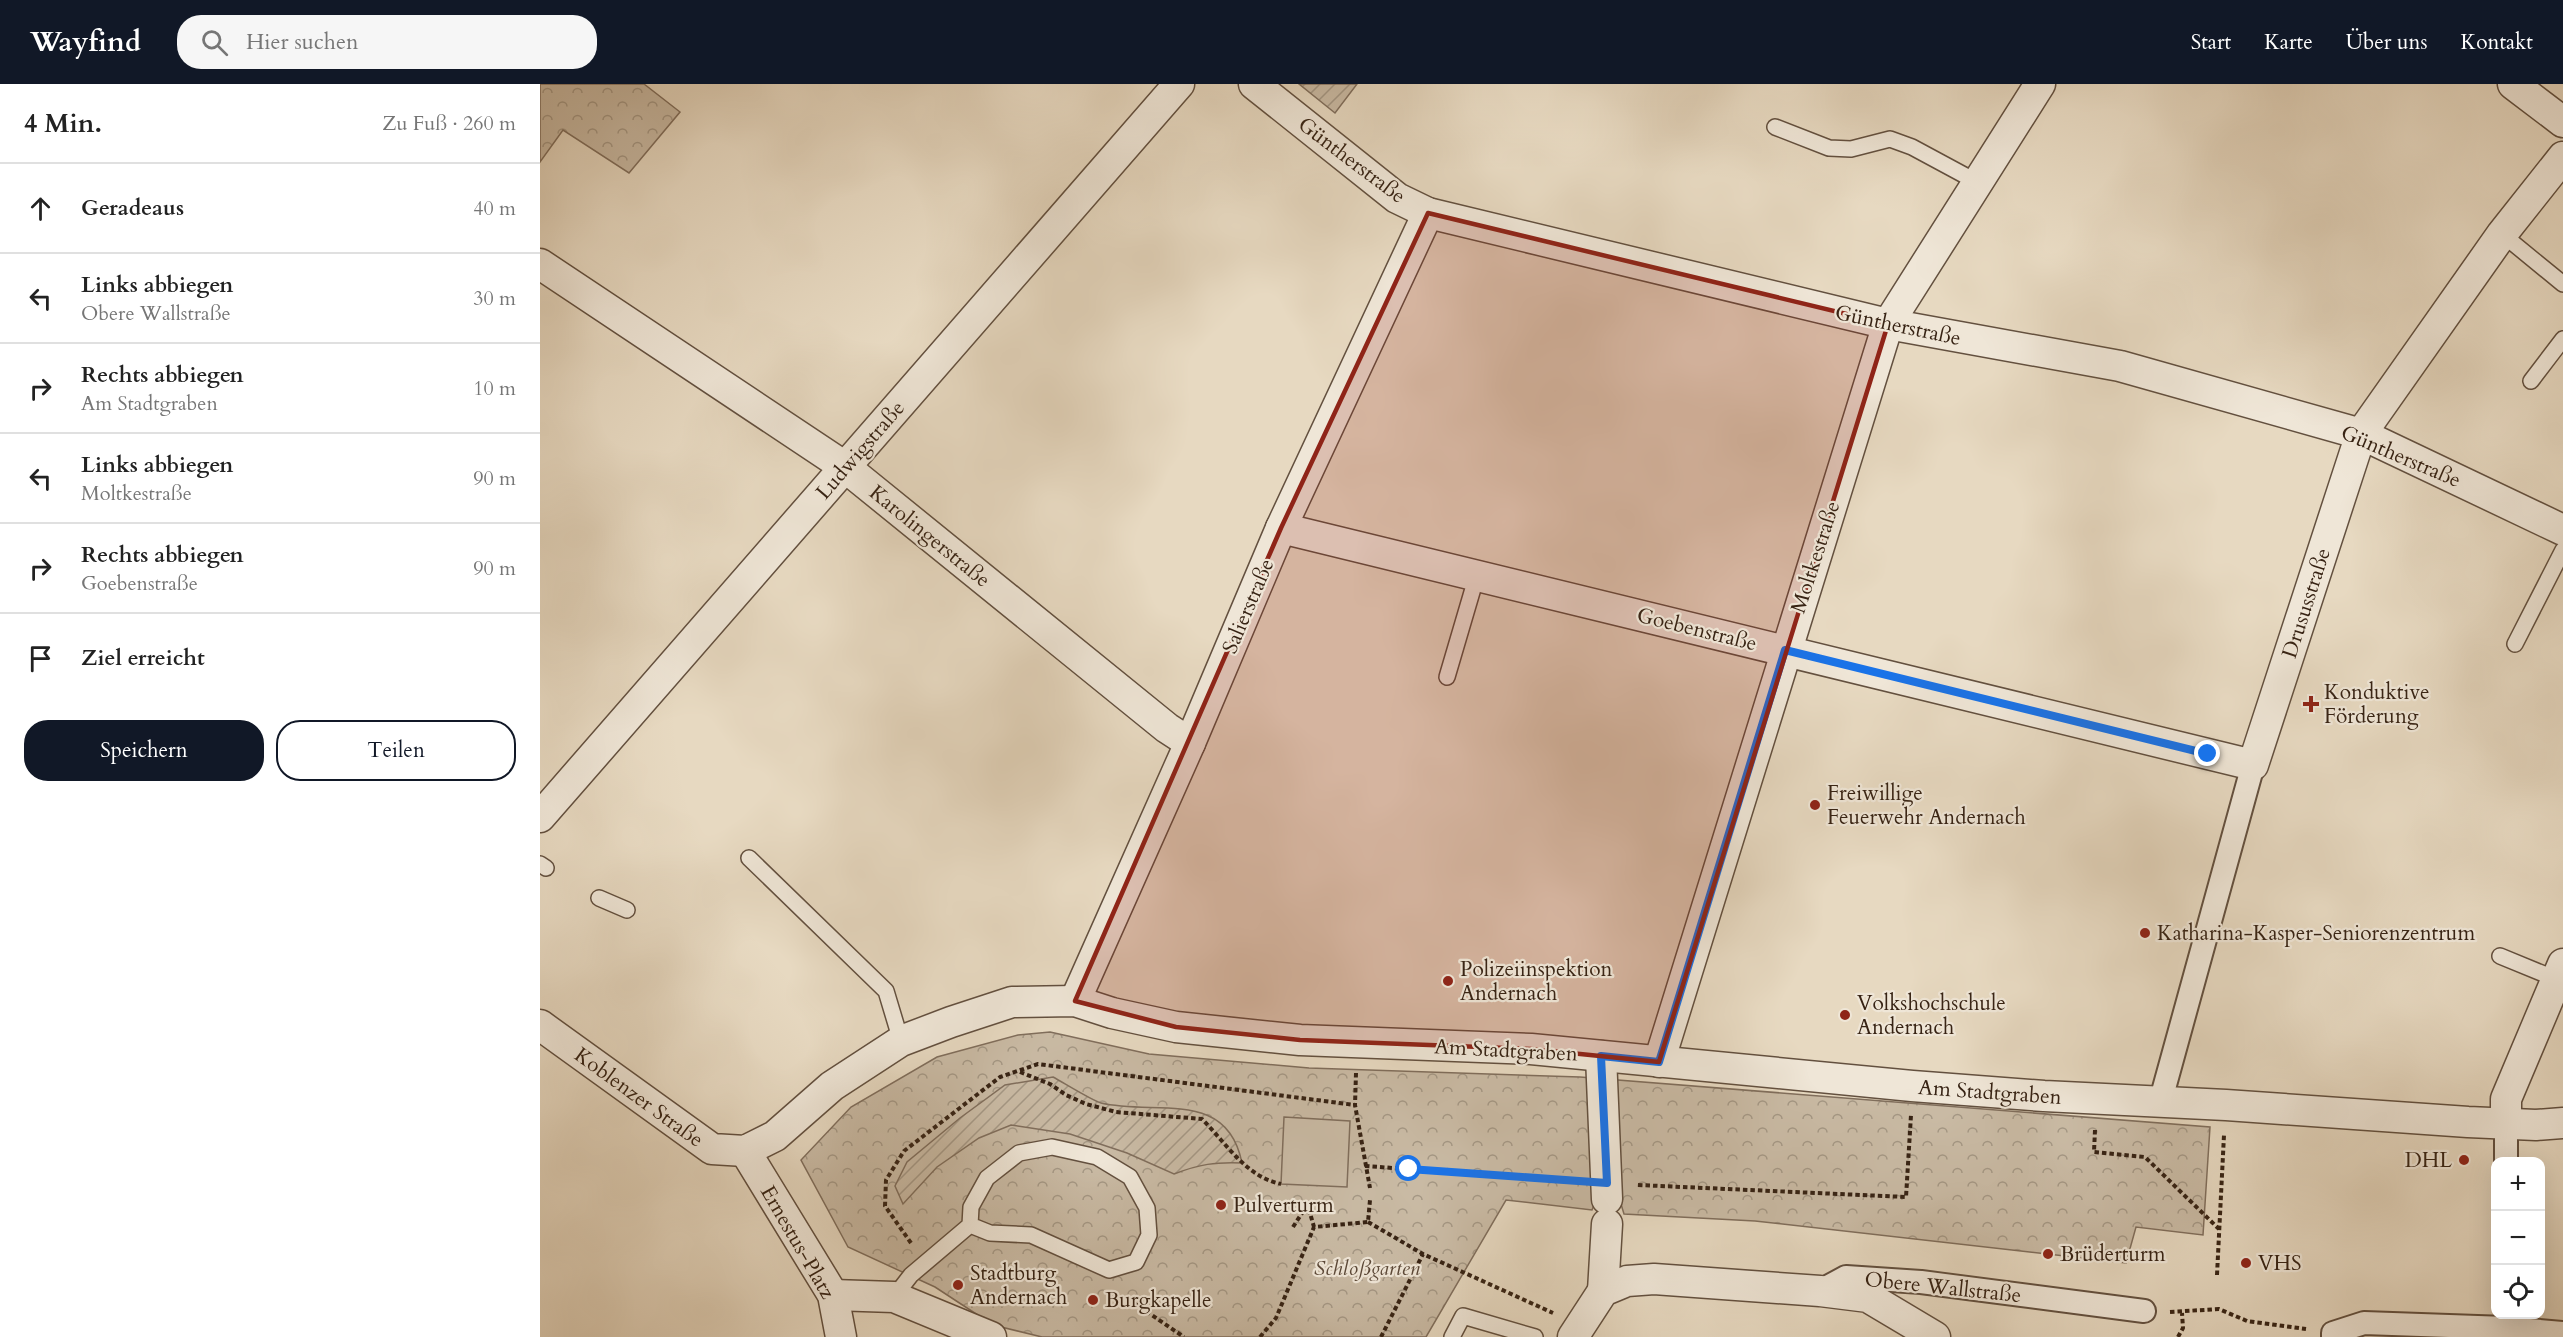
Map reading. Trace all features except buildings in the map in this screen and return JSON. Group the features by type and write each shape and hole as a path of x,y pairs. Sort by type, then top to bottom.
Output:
{"street":[{"name":"Ludwigstraße","path":"540,817 1179,84"},
{"name":"Güntherstraße","path":"1254,84 1397,198 1428,213 1888,324 2120,366 2361,434 2563,530"},
{"name":"Moltkestraße","path":"1659,1062 1888,324 2040,84"},
{"path":"2513,84 2563,122"},
{"name":"Drususstraße","path":"2160,1103 2253,765 2361,434 2502,234 2563,157"},
{"name":"Salierstraße","path":"1075,1001 1190,743 1281,528 1428,213"},
{"name":"Karolingerstraße","path":"540,264 844,467 1167,728 1190,743"},
{"name":"Goebenstraße","path":"1281,528 2253,765"},
{"path":"2506,1157 2506,1099 2560,971"},
{"name":"Am Stadtgraben","path":"745,1150 775,1136 832,1086 901,1041 1012,1002 1075,1001 1112,1013 1176,1027 1300,1040 1531,1049 1912,1086 2160,1103 2226,1105 2506,1124 2563,1123"},
{"name":"Koblenzer Straße","path":"540,1025 712,1149 745,1150"},
{"path":"1577,1331 1603,1291 1607,1202 1601,1056"},
{"name":"Ernestus-Platz","path":"745,1150 833,1295 841,1337"},
{"name":"Obere Wallstraße","path":"1820,1291 1846,1277 1921,1282 2144,1311"},
{"path":"1603,1291 1628,1281 1654,1279 1820,1291 1868,1297 1935,1337"},
{"path":"833,1295 894,1297 991,1337"},
{"path":"2333,1335 2364,1323 2510,1327 2563,1333"}],"lane":[{"path":"1775,127 1829,148 1851,149 1890,140 1912,147 1977,182"},
{"path":"2502,234 2563,284"},
{"path":"2531,381 2563,339"},
{"path":"2515,644 2563,550"},
{"path":"1447,677 1477,575"},
{"path":"749,858 886,991 901,1041"},
{"path":"599,898 627,910"},
{"path":"2500,956 2560,971"},
{"path":"894,1297 911,1275 970,1225 970,1206 987,1178 1019,1153 1052,1147 1097,1157 1130,1178 1146,1208 1149,1236 1136,1262 1109,1270 1031,1235 990,1233 970,1225"},
{"path":"1452,1337 1463,1316 1535,1337"}],"path":[{"path":"926,1264 885,1206 886,1180 903,1151 1000,1077 1038,1064 1355,1105 1370,1188"},
{"path":"1018,1071 1050,1084 1066,1095 1086,1104 1116,1112 1202,1119 1237,1159 1268,1182 1281,1184"},
{"path":"1365,1166 1607,1202 1906,1197 1912,1086"},
{"path":"2217,1275 2224,1142"},
{"path":"2094,1152 2145,1158 2219,1229"},
{"path":"1368,1222 1370,1200"},
{"path":"1260,1337 1276,1318 1314,1227 1310,1213 1304,1210 1293,1227"},
{"path":"1314,1227 1368,1222 1423,1254 1577,1331"},
{"path":"1381,1337 1423,1254"},
{"path":"1134,1304 1184,1337"},
{"path":"2144,1311 2182,1313 2219,1309 2247,1321 2333,1335"},
{"path":"2178,1337 2182,1328 2182,1313"}],"highlighted area":[{"path":"1428,213 1888,324 1659,1062 1531,1049 1300,1040 1176,1027 1075,1001 1281,528"}],"green space":[{"path":"540,84 644,84 680,112 629,173 563,130 540,162"},
{"path":"1299,84 1357,84 1335,113"},
{"name":"Schloßgarten","path":"1050,1032 1149,1054 1309,1068 1580,1077 2210,1127 2203,1235 2136,1227 2126,1263 1755,1221 1624,1214 1621,1204 1594,1205 1592,1210 1506,1200 1426,1337 1042,1337 993,1325 935,1287 848,1247 801,1160 851,1107 937,1057 1018,1035"},
{"path":"1053,1077 1101,1103 1186,1110 1205,1114 1221,1124 1234,1139 1242,1163 1208,1164 1174,1174 1127,1153 1070,1134 1011,1125 979,1138 937,1167 903,1204 895,1186 907,1162 960,1118 1005,1085"},
{"path":"1284,1117 1350,1121 1347,1187 1281,1184"}],"place":[{"name":"Konduktive Förderung","path":"2311,704"},
{"name":"Freiwillige Feuerwehr Andernach","path":"1815,805"},
{"name":"Katharina-Kasper-Seniorenzentrum","path":"2145,933"},
{"name":"Polizeiinspektion Andernach","path":"1448,981"},
{"name":"Volkshochschule Andernach","path":"1845,1015"},
{"name":"DHL","path":"2464,1160"},
{"name":"Pulverturm","path":"1221,1205"},
{"name":"Brüderturm","path":"2048,1254"},
{"name":"VHS","path":"2246,1263"},
{"name":"Stadtburg Andernach","path":"958,1285"},
{"name":"Burgkapelle","path":"1093,1300"}],"route":[{"path":"1409,1169 1607,1183 1601,1056 1659,1062 1785,650 2208,754"}]}
